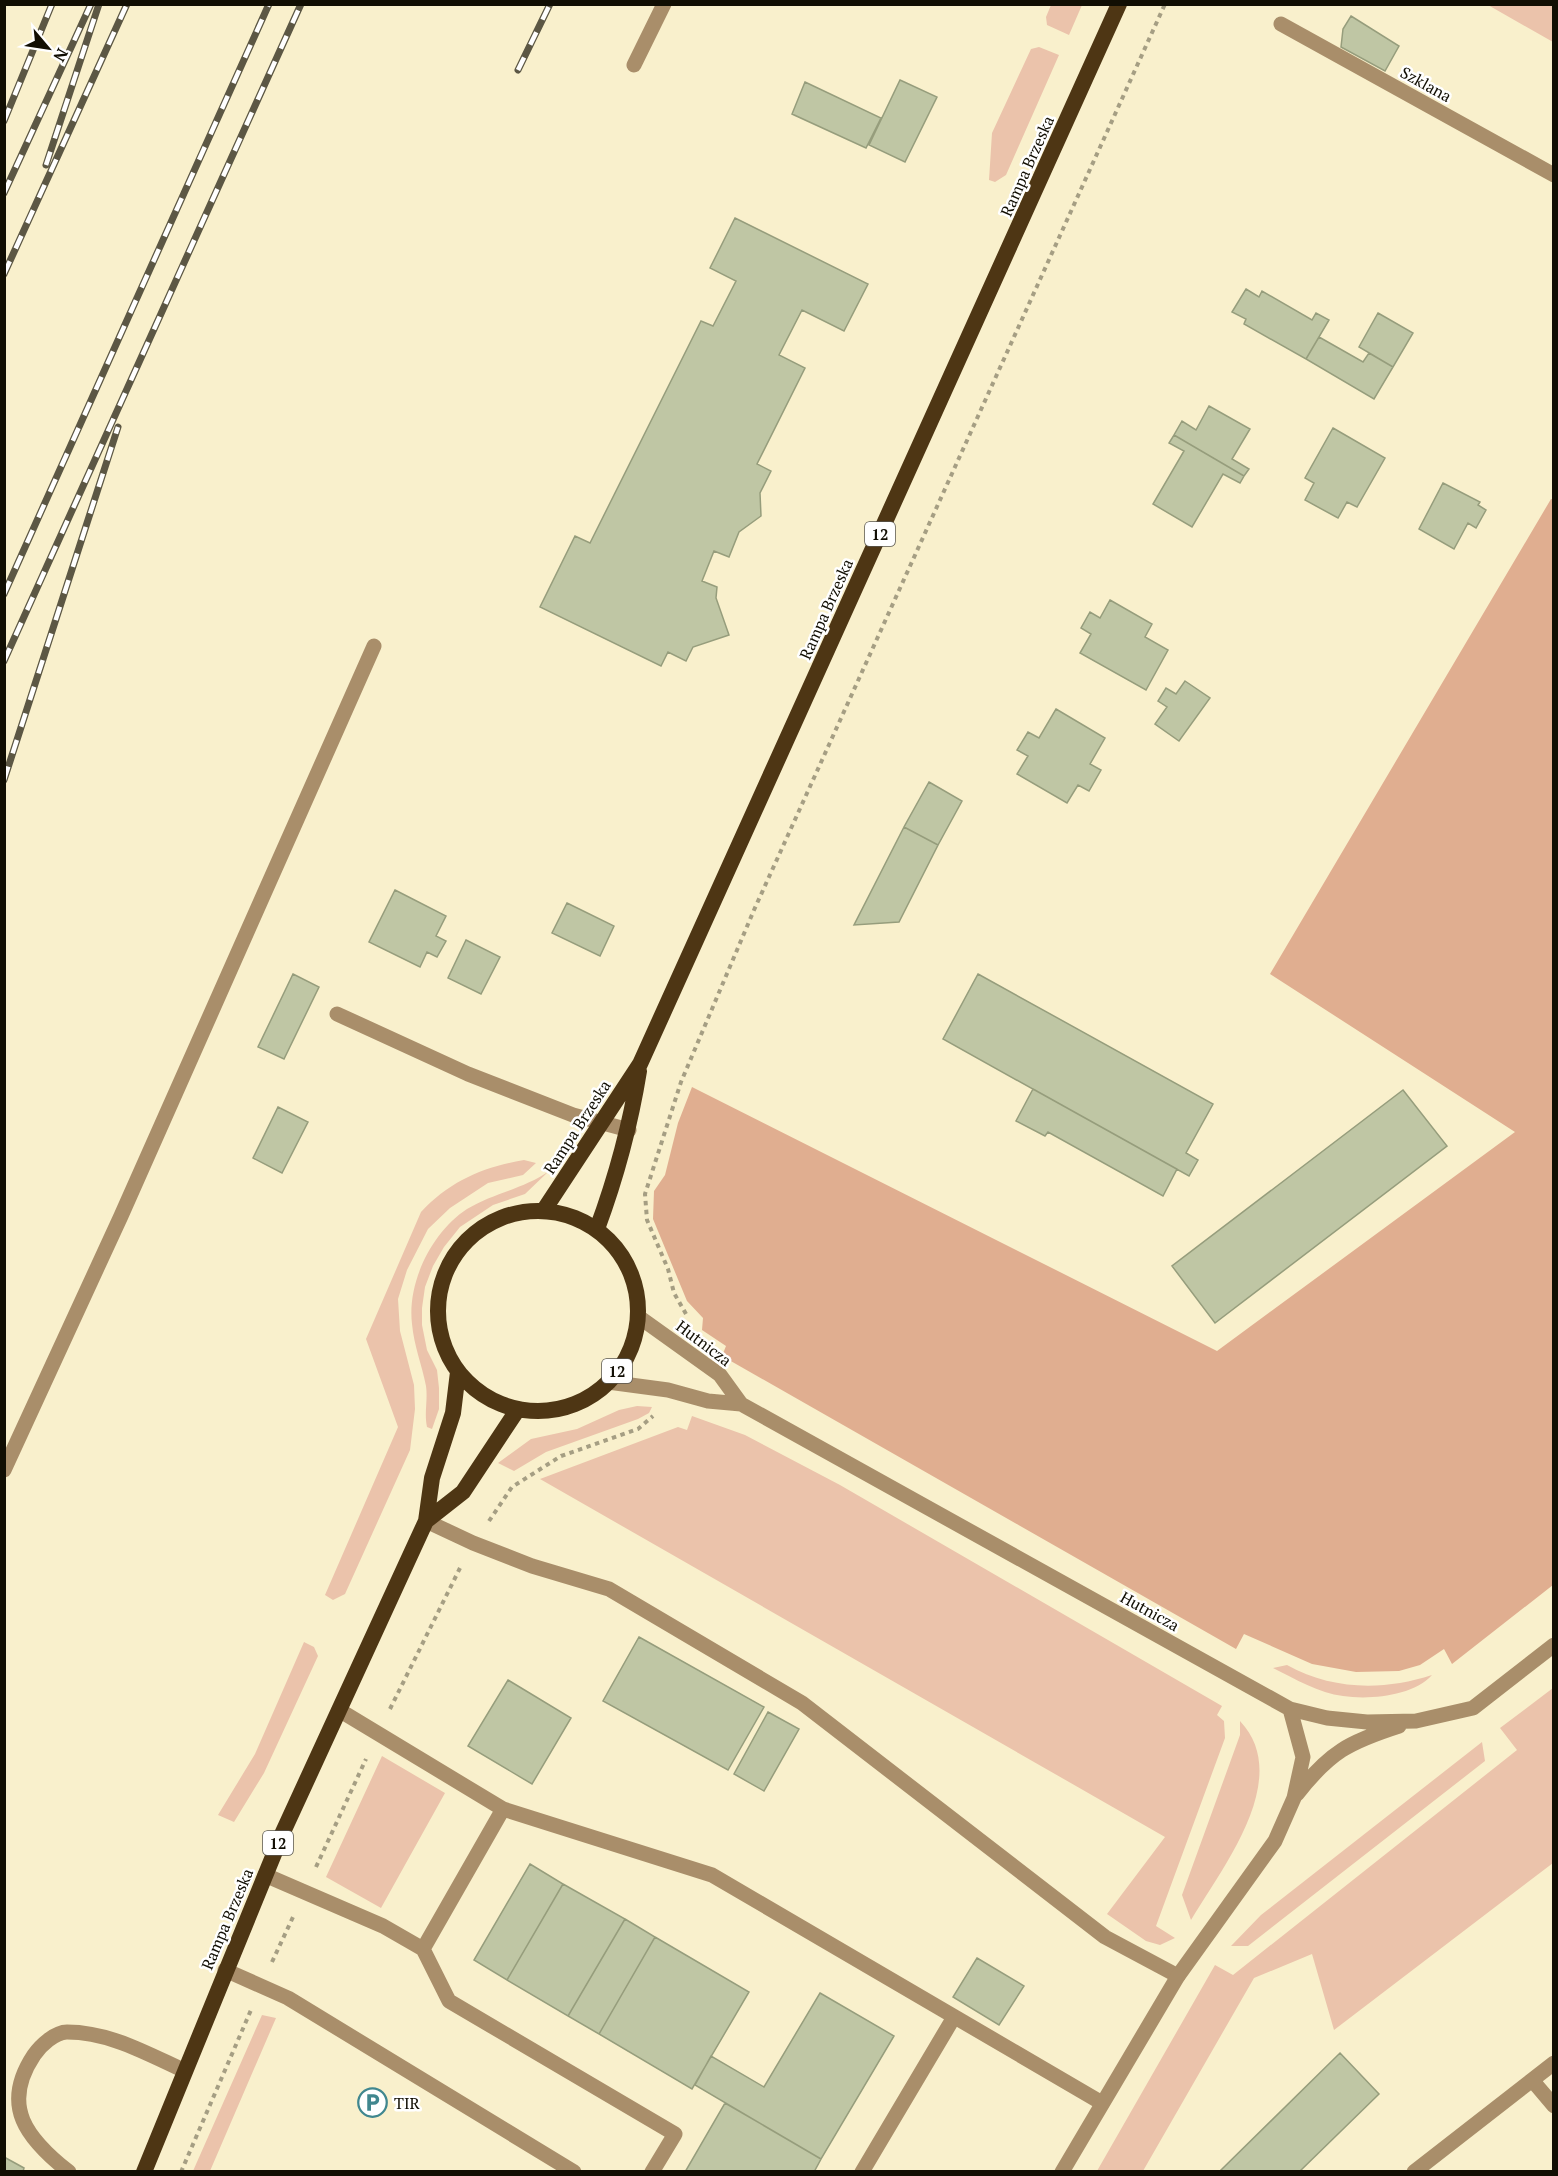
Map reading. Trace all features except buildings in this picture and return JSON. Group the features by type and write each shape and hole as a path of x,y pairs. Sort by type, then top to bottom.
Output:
{"highway":[{"name":"Rampa Brzeska","path":"544,1210 640,1064 1119,4"},
{"name":"Rampa Brzeska","path":"597,1229 618,1172 629,1131 640,1064"},
{"name":"12","path":"544,1210 572,1216 597,1229 615,1246 629,1267 637,1292 639,1317 634,1341 624,1363 608,1382 582,1401 550,1410 518,1409 495,1402 475,1388 458,1371 443,1342 438,1310 443,1278 458,1249 482,1227 512,1214 544,1210"},
{"name":"Rampa Brzeska","path":"144,2172 183,2070 265,1875 426,1521 432,1478 453,1413 458,1371"},
{"name":"Rampa Brzeska","path":"426,1521 463,1492 518,1409"}],"street":[{"path":"634,65 664,4"},
{"name":"Szklana","path":"1281,24 1554,175"},
{"path":"4,1470 121,1216 374,646"},
{"path":"337,1014 468,1074 573,1115 629,1131"},
{"name":"Hutnicza","path":"639,1317 720,1375 741,1404"},
{"name":"Hutnicza","path":"608,1382 668,1390 708,1401 741,1404 1290,1709 1327,1718 1416,1721 1473,1708 1554,1646"},
{"path":"426,1521 473,1543 532,1566 609,1589 802,1703 1105,1937 1178,1976"},
{"path":"1062,2172 1178,1976 1275,1841 1294,1798 1303,1757 1290,1709"},
{"path":"339,1710 503,1809 712,1875 1102,2103"},
{"path":"1294,1798 1312,1775 1338,1750 1362,1738 1416,1721"},
{"path":"423,1949 503,1809"},
{"path":"265,1875 383,1926 423,1949 449,2001 675,2134 652,2172"},
{"path":"225,1970 288,1998 574,2172"},
{"path":"862,2172 954,2017"},
{"path":"69,2172 42,2151 22,2123 16,2099 22,2071 39,2047 63,2032 103,2036 183,2070"},
{"path":"1414,2172 1554,2063"},
{"path":"1532,2080 1554,2106"}],"path":[{"path":"686,1352 694,1323 682,1309 674,1293 668,1269 647,1220 645,1194 665,1128 754,909 1165,4"},
{"path":"181,2172 261,1986 377,1733 473,1543 513,1486 561,1456 638,1429 659,1411 668,1390"}],"shaded area":[{"path":"1051,5 1082,5 1069,35 1047,25 1046,17"},
{"path":"1488,5 1553,5 1553,42"},
{"path":"1039,47 1059,55 1006,175 995,182 989,180 992,133 1031,49"},
{"path":"1551,499 1554,500 1553,1585 1452,1664 1444,1649 1420,1665 1399,1671 1356,1672 1312,1664 1244,1634 1236,1649 722,1356 726,1346 702,1330 703,1318 687,1301 653,1219 654,1191 665,1175 678,1123 692,1087 1217,1351 1515,1132 1270,974"},
{"path":"524,1160 536,1163 523,1175 488,1183 450,1208 428,1229 407,1270 398,1299 400,1331 414,1385 415,1409 410,1450 345,1594 333,1600 325,1595 398,1427 366,1339 421,1212 444,1192 468,1177 481,1171"},
{"path":"549,1171 525,1194 493,1205 460,1227 433,1266 425,1287 422,1325 427,1350 437,1370 439,1409 432,1429 427,1427 426,1386 414,1340 411,1308 424,1259 443,1231 467,1209"},
{"path":"637,1406 652,1407 649,1413 638,1419 546,1452 514,1471 498,1463 531,1439 577,1429 619,1410"},
{"path":"692,1416 745,1435 840,1485 1222,1706 1217,1715 1224,1721 1225,1738 1156,1926 1175,1938 1160,1945 1146,1941 1107,1914 1165,1837 540,1479 678,1427 687,1430"},
{"path":"304,1642 314,1647 318,1656 264,1773 234,1822 218,1815 255,1754"},
{"path":"1287,1665 1322,1679 1358,1685 1395,1684 1432,1675 1414,1688 1403,1692 1378,1697 1354,1697 1316,1689 1273,1668"},
{"path":"1553,1688 1553,1863 1334,2030 1312,1954 1254,1978 1143,2171 1097,2171 1215,1965 1233,1975 1517,1750 1500,1728"},
{"path":"1240,1721 1255,1744 1259,1769 1256,1795 1247,1822 1234,1849 1191,1920 1182,1895 1240,1735"},
{"path":"1482,1742 1485,1761 1248,1946 1231,1946 1261,1915"},
{"path":"382,1756 445,1793 381,1908 326,1877"},
{"path":"262,2015 276,2018 210,2171 193,2171"}],"railway":[{"path":"4,121 52,4"},
{"path":"4,193 91,4"},
{"path":"46,165 99,4"},
{"path":"4,274 127,4"},
{"path":"4,594 269,4"},
{"path":"4,661 301,4"},
{"path":"518,70 550,4"},
{"path":"4,780 118,427"}],"place":[{"name":"TIR","path":"373,2103"}]}
